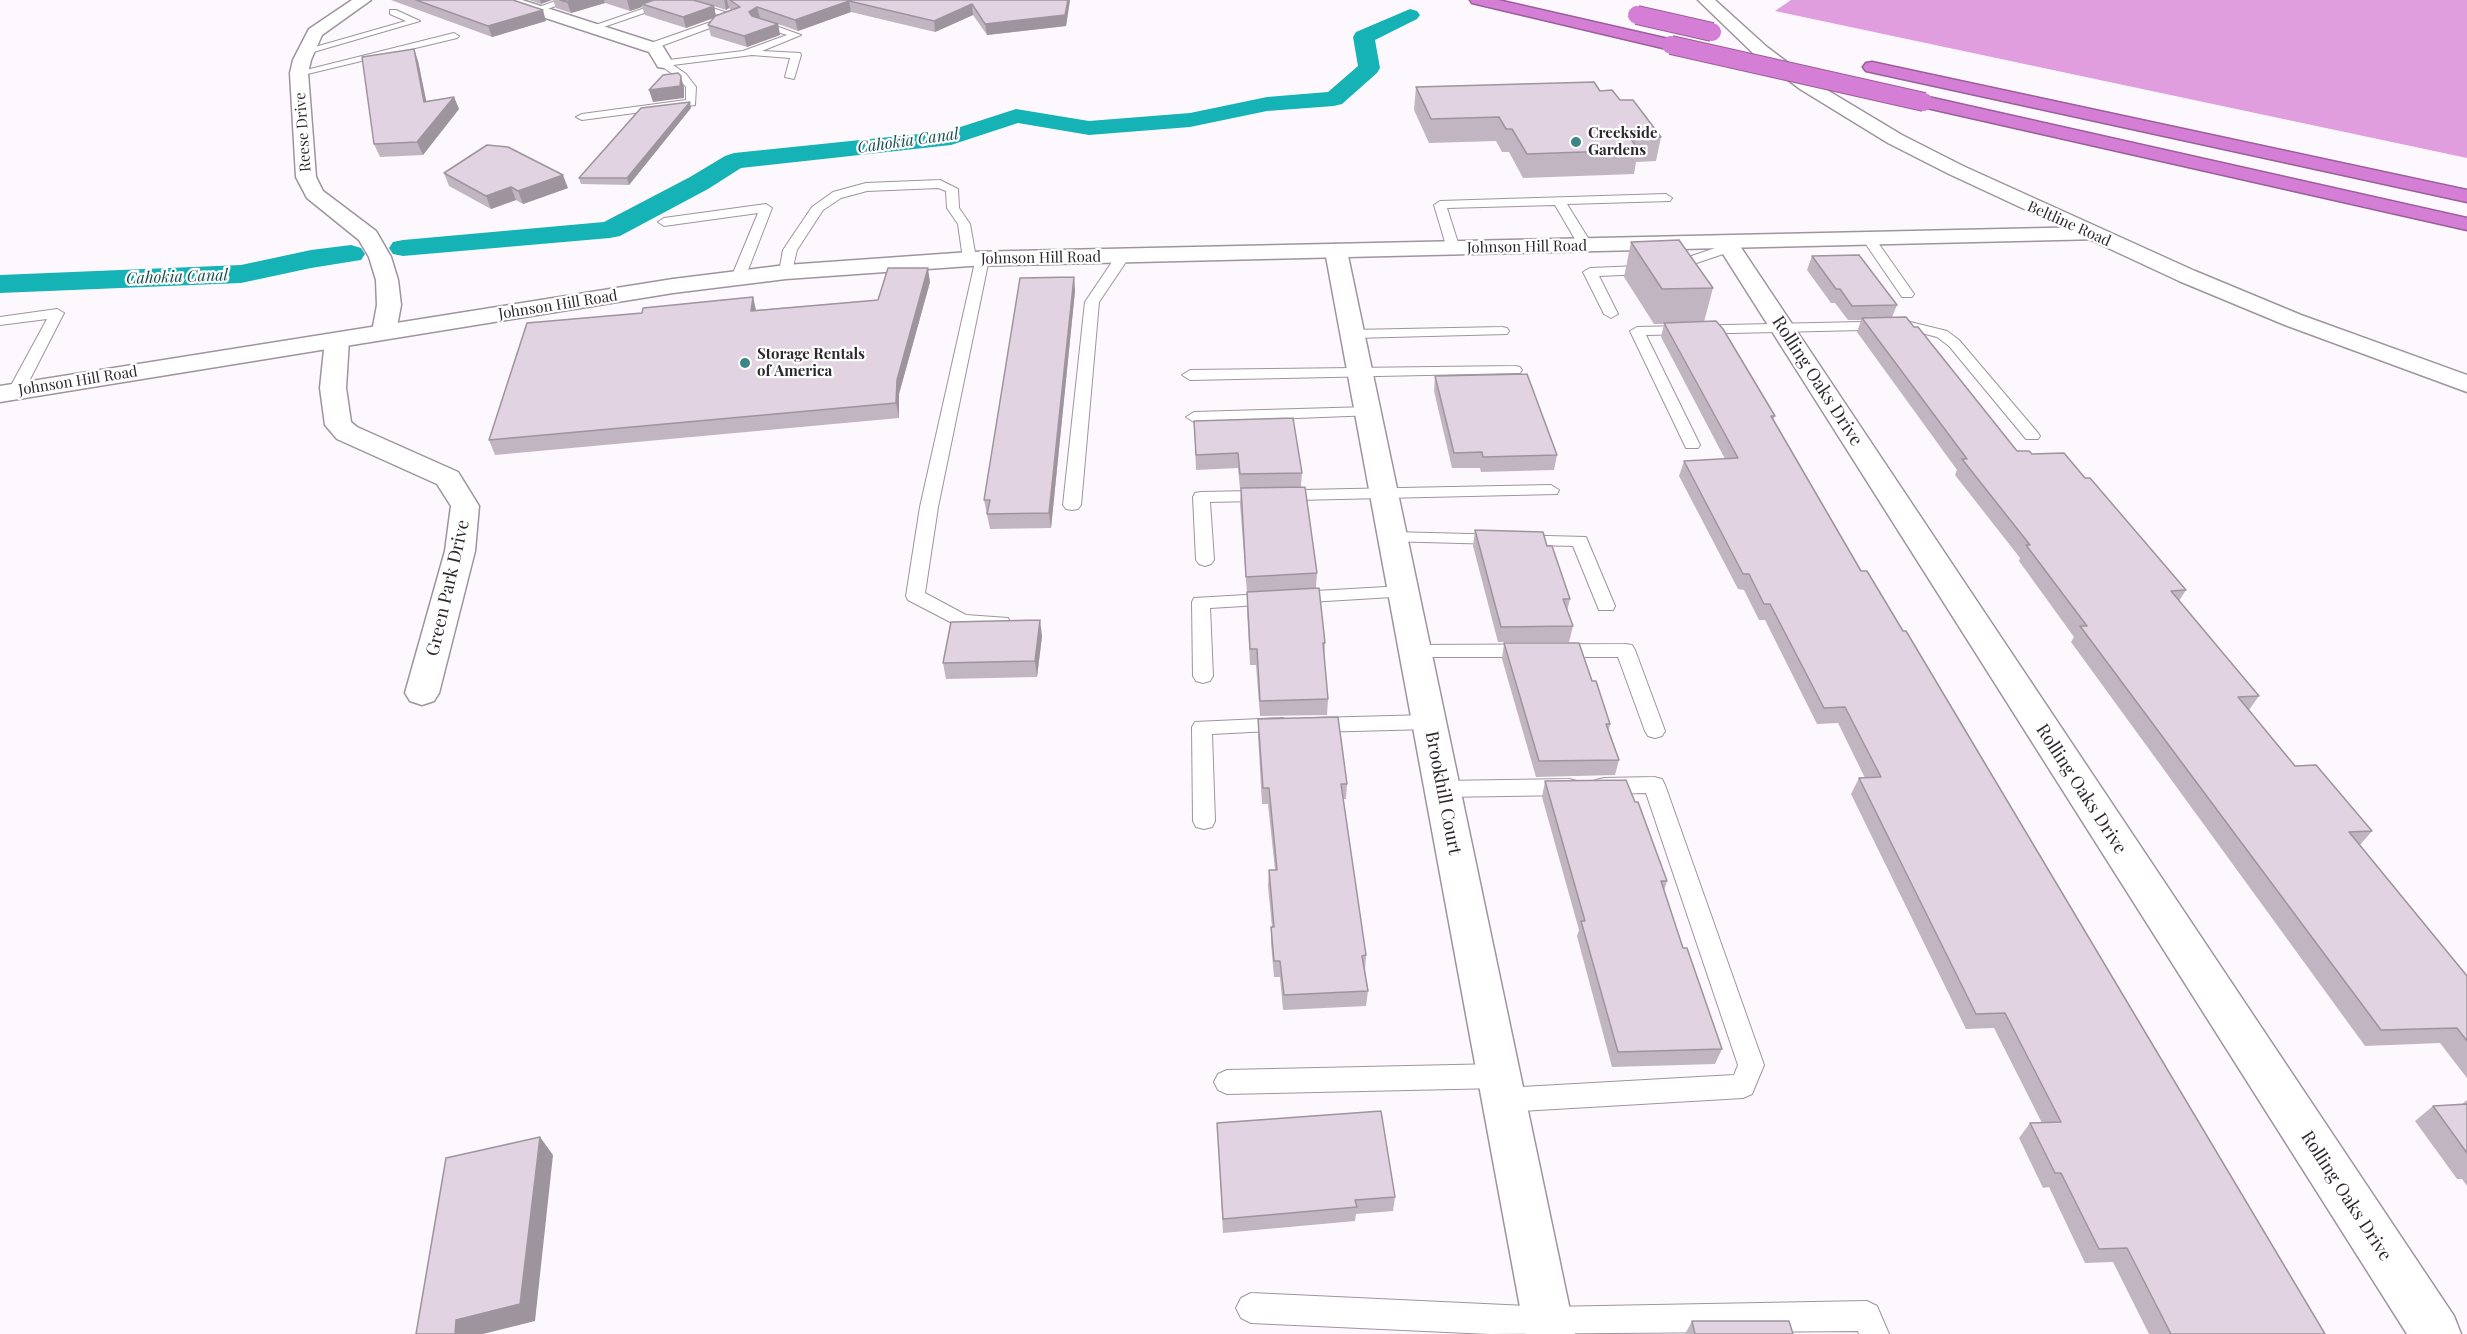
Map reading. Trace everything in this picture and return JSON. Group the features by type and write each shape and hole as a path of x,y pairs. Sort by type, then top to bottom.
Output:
{"highway":[{"path":"1478,0 2467,224"},
{"path":"1631,14 1782,47"},
{"path":"1867,65 2467,196"}],"street":[{"name":"Reese Drive","path":"363,0 322,26 315,33 299,73 308,186 314,194 368,236 380,257 387,279 389,305 384,332"},
{"path":"506,0 657,49 664,63"},
{"name":"Beltline Road","path":"1706,0 1761,51 1806,85 1849,112 1956,170 2092,234 2294,320 2467,384"},
{"name":"Johnson Hill Road","path":"8,393 673,286 786,272 976,259 1728,245 2092,234"},
{"name":"Rolling Oaks Drive","path":"1728,245 2436,1334"},
{"name":"Brookhill Court","path":"1336,251 1549,1328"},
{"name":"Green Park Drive","path":"337,340 333,388 338,425 347,433 448,478 465,506 460,551 422,693"}],"lane":[{"path":"536,10 568,0"},
{"path":"592,28 677,0"},
{"path":"649,47 735,17 697,6"},
{"path":"306,51 415,21 393,12"},
{"path":"745,54 796,35 759,23"},
{"path":"299,73 454,36"},
{"path":"664,63 745,54 796,55 790,77"},
{"path":"582,117 691,103 691,87 664,63"},
{"path":"786,272 790,250 818,207 837,195 866,187 940,184 952,189 953,208 964,224 976,259 929,507 915,596 963,621 1018,623"},
{"path":"1453,249 1440,205 1666,198"},
{"path":"1559,201 1586,246"},
{"path":"664,222 766,208 738,278"},
{"path":"1869,240 1907,294"},
{"path":"1611,314 1590,272 1667,268 1728,245"},
{"path":"1072,505 1092,302 1123,256"},
{"path":"0,321 57,313 8,393"},
{"path":"1692,445 1637,331 1906,325 1942,334 1954,343 2032,436"},
{"path":"1353,334 1502,331"},
{"path":"1190,375 1515,370"},
{"path":"1194,417 1368,412"},
{"path":"1205,560 1201,497 1551,490"},
{"path":"1392,537 1580,541 1606,606"},
{"path":"1203,676 1201,602 1403,592"},
{"path":"1415,651 1625,650 1655,731"},
{"path":"1204,821 1202,727 1429,722"},
{"path":"1227,1082 1502,1088 1743,1086 1751,1065 1654,785 1442,789"},
{"path":"1251,1308 1549,1328 1868,1316 1874,1334"}],"shaded area":[{"path":"1791,0 2467,0 2467,158 1775,11"}],"building":[{"path":"416,0 513,0 543,10 488,26"},
{"path":"654,0 693,0 714,6 683,17 642,4"},
{"path":"730,0 1068,0 1065,15 985,24 972,4 934,21 849,1 795,20 757,7 749,12 752,16 778,24 744,36 708,25 715,16 740,7"},
{"path":"414,49 424,102 454,97 417,142 374,144 362,57"},
{"path":"678,73 681,76 680,86 649,90 663,75"},
{"path":"1594,82 1600,91 1612,90 1620,100 1633,100 1661,137 1630,138 1639,150 1527,154 1512,129 1506,129 1499,117 1431,119 1416,87"},
{"path":"690,102 627,178 579,178 641,108"},
{"path":"487,145 508,147 563,175 518,191 511,187 486,196 444,173"},
{"path":"1679,240 1713,288 1662,289 1631,242"},
{"path":"1859,255 1897,305 1852,306 1840,289 1836,289 1812,256"},
{"path":"888,268 928,268 897,380 896,403 489,440 527,323 642,313 643,308 753,297 751,311 878,300"},
{"path":"1074,277 1049,513 987,514 990,500 984,500 1020,278"},
{"path":"1906,317 1914,327 1918,327 2017,451 2029,451 2032,454 2064,453 2085,478 2090,478 2186,590 2171,591 2259,696 2238,697 2295,766 2316,765 2372,831 2349,832 2467,976 2467,1041 2457,1028 2381,1030 2080,626 2087,626 2026,545 2030,545 1962,459 1967,459 1862,318"},
{"path":"1716,321 1775,416 1771,416 1861,571 1867,571 1903,631 1906,631 2325,1334 2171,1334 2127,1248 2099,1249 2061,1173 2055,1173 2030,1123 2061,1122 2005,1013 1976,1014 1859,778 1881,777 1845,707 1824,708 1770,604 1764,604 1749,574 1743,574 1684,461 1738,458 1664,323"},
{"path":"1527,374 1557,455 1483,457 1482,452 1454,453 1435,376"},
{"path":"1293,418 1302,473 1240,474 1238,453 1196,455 1194,421"},
{"path":"1305,487 1317,573 1246,577 1241,488"},
{"path":"1475,530 1543,532 1547,546 1552,546 1570,599 1563,599 1573,626 1501,627"},
{"path":"1319,588 1328,699 1260,701 1257,649 1250,649 1247,592"},
{"path":"1040,620 1035,661 943,663 951,622"},
{"path":"1504,643 1579,643 1592,681 1596,681 1610,724 1606,724 1619,760 1539,761"},
{"path":"1338,717 1347,784 1341,784 1366,955 1362,956 1368,991 1284,995 1280,961 1274,961 1271,927 1274,927 1269,870 1277,870 1269,788 1263,788 1258,719"},
{"path":"1626,780 1635,802 1638,802 1667,881 1661,881 1683,948 1687,948 1722,1049 1618,1052 1581,921 1585,921 1545,781"},
{"path":"2467,1104 2467,1153 2433,1106"},
{"path":"1381,1111 1395,1197 1355,1200 1357,1207 1223,1219 1217,1123"},
{"path":"540,1137 520,1304 456,1320 455,1334 416,1334 446,1158"},
{"path":"1692,1321 1789,1321 1793,1334 1695,1334"}],"waterway":[{"name":"Cahokia Canal","path":"403,248 610,230 699,183 734,161 951,138 1016,116 1089,128 1190,120 1267,104 1334,99 1369,68 1364,37 1410,15"},
{"name":"Cahokia Canal","path":"0,284 241,274 311,259 351,254"}],"place":[{"name":"Creekside Gardens","path":"1576,142"},
{"name":"Storage Rentals of America","path":"745,363"}]}
